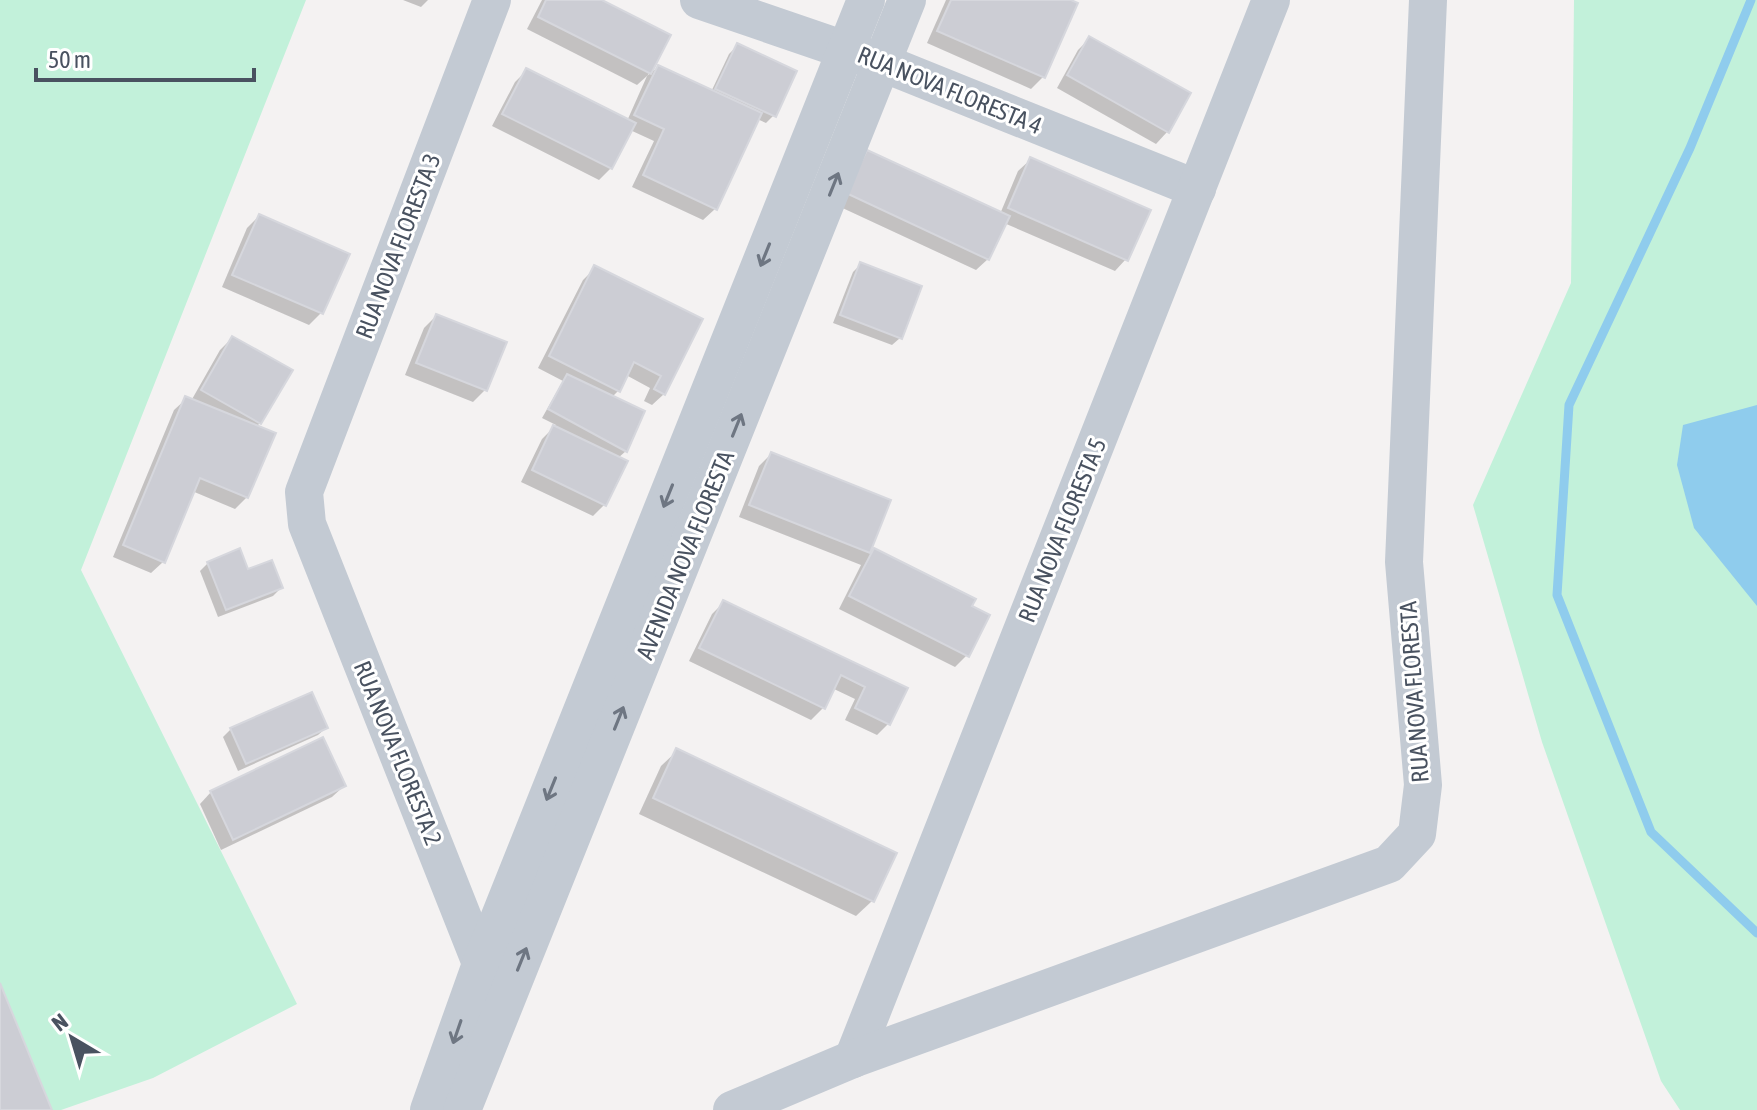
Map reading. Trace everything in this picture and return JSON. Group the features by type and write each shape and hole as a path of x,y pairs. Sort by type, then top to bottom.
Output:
{"street":[{"name":"RUA NOVA FLORESTA 3","path":"304,492 492,0"},
{"name":"RUA NOVA FLORESTA 4","path":"699,0 883,63 1197,189"},
{"name":"AVENIDA NOVA FLORESTA","path":"429,1110 481,964 866,0"},
{"name":"AVENIDA NOVA FLORESTA","path":"462,1110 907,0"},
{"name":"RUA NOVA FLORESTA 5","path":"853,1059 1271,0"},
{"name":"RUA NOVA FLORESTA","path":"732,1110 853,1059 1389,864 1417,834 1423,785 1404,562 1428,0"},
{"name":"RUA NOVA FLORESTA 2","path":"304,492 307,524 501,1013"}],"green space":[{"path":"0,0 306,0 81,570 297,1004 153,1078 61,1110 52,1110 0,983"},
{"path":"1574,0 1757,0 1757,1110 1680,1110 1661,1081 1542,742 1473,505 1571,283"}],"water":[{"path":"1757,405 1757,606 1694,528 1677,465 1683,425"}],"building":[{"path":"546,0 602,0 671,35 651,74 538,17"},
{"path":"951,0 1071,0 1078,3 1045,78 937,31"},
{"path":"1089,36 1191,93 1169,133 1067,75"},
{"path":"737,43 797,71 776,117 715,89"},
{"path":"658,65 762,113 717,210 643,175 664,129 634,115"},
{"path":"526,68 636,123 612,169 502,114"},
{"path":"867,150 1010,216 989,260 846,193"},
{"path":"1030,157 1151,210 1128,261 1008,208"},
{"path":"259,214 350,254 323,314 232,275"},
{"path":"860,262 922,286 902,339 840,315"},
{"path":"594,265 703,319 665,395 654,389 661,376 634,362 620,392 549,356"},
{"path":"436,314 507,342 487,391 416,363"},
{"path":"232,336 293,370 261,424 201,390"},
{"path":"567,374 645,411 627,452 548,409"},
{"path":"185,396 276,433 248,498 200,478 165,563 123,545"},
{"path":"553,425 628,461 606,506 532,470"},
{"path":"771,452 891,500 870,553 749,505"},
{"path":"240,548 248,569 272,560 283,588 226,610 207,562"},
{"path":"874,548 976,599 972,606 990,615 969,657 849,596"},
{"path":"723,600 908,688 890,725 855,708 865,687 841,675 825,709 699,648"},
{"path":"312,692 328,728 246,764 230,728"},
{"path":"323,737 346,786 233,840 210,791"},
{"path":"676,748 897,853 874,902 653,798"},
{"path":"0,983 52,1110 0,1110"}],"waterway":[{"path":"1751,0 1690,148 1569,405 1557,595 1651,832 1757,933"}]}
